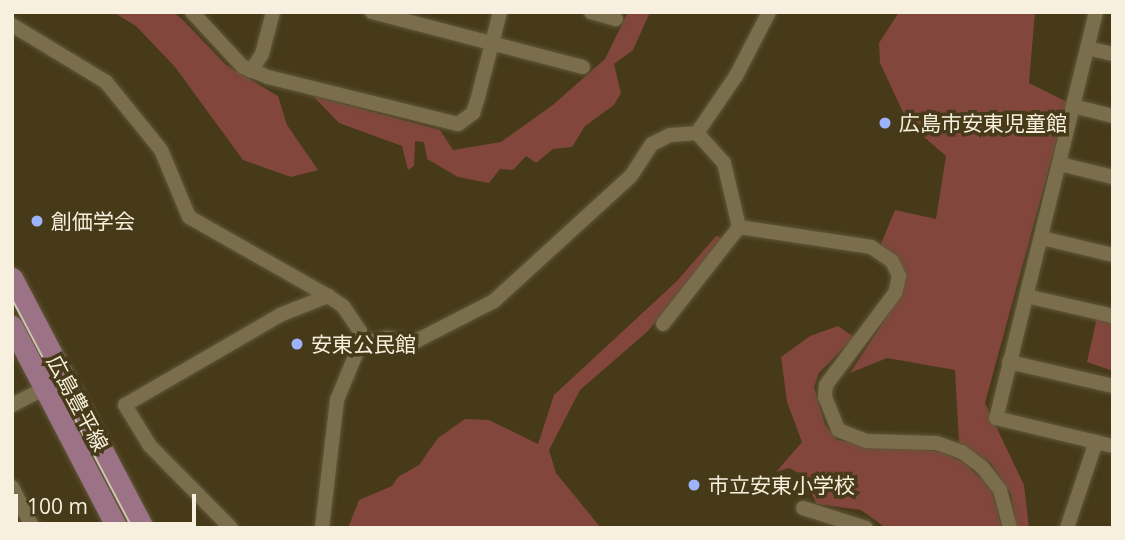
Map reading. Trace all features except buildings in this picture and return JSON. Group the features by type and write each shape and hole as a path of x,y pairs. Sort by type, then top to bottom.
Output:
{"main road":[{"name":"広島豊平線","path":"12,278 143,528"},
{"name":"広島豊平線","path":"12,326 117,528"}],"street":[{"path":"251,71 262,54 273,12"},
{"path":"372,12 583,67"},
{"path":"193,13 234,62 251,71 458,124 473,113 500,12"},
{"path":"591,12 616,19"},
{"path":"698,133 736,76 769,12"},
{"path":"1096,12 996,418 1113,446"},
{"path":"12,25 106,82 161,150 189,218 328,296 343,306 360,331 360,344 337,400 322,528"},
{"path":"1087,48 1113,54"},
{"path":"1073,106 1113,116"},
{"path":"698,133 724,163 739,227"},
{"path":"360,344 387,338 414,342 494,301 631,176 644,150 670,135 698,133"},
{"path":"1060,164 1113,177"},
{"path":"663,324 739,227"},
{"path":"739,227 871,247 892,261 899,276 895,293 826,385 825,397 838,430 866,441 937,443 962,452 983,468 1000,490 1010,528"},
{"path":"1042,238 1113,255"},
{"path":"231,528 150,446 125,405 281,315 328,296"},
{"path":"1026,296 1113,316"},
{"path":"1009,362 1113,386"},
{"path":"12,405 65,378"},
{"path":"1067,528 1096,442"},
{"path":"12,487 33,528"},
{"path":"812,528 809,510 864,528"}],"shaded area":[{"path":"113,12 173,12 226,65 278,96 287,125 318,170 291,177 243,160 175,67 136,26"},
{"path":"628,12 650,12 633,50 614,64 621,93 614,105 585,126 572,147 553,149 536,163 526,156 513,170 500,169 489,183 458,177 427,159 424,142 415,141 414,166 408,170 402,146 339,123 313,96 440,130 453,150 501,142 554,104 605,59"},
{"path":"899,12 1035,12 1029,83 1067,102 985,403 1024,485 1029,528 1017,528 1011,494 991,463 959,442 955,370 887,358 850,373 899,298 881,244 895,210 936,219 946,156 908,123 880,63 879,43"},
{"path":"716,236 724,238 648,331 580,390 549,450 556,473 601,528 348,528 359,500 392,486 398,477 419,465 438,438 465,419 489,420 538,444 554,395 677,281"},
{"path":"1097,317 1113,321 1113,371 1087,362"},
{"path":"838,326 854,337 819,373 814,387 825,425 837,440 942,452 963,462 991,488 1002,528 886,528 861,510 817,504 801,474 789,468 776,472 802,442 787,402 781,357 810,336"}],"tram line":[{"path":"12,299 132,528"}],"place":[{"name":"広島市安東児童館","path":"885,123"},
{"name":"創価学会","path":"37,221"},
{"name":"安東公民館","path":"297,344"},
{"name":"市立安東小学校","path":"694,485"}]}
